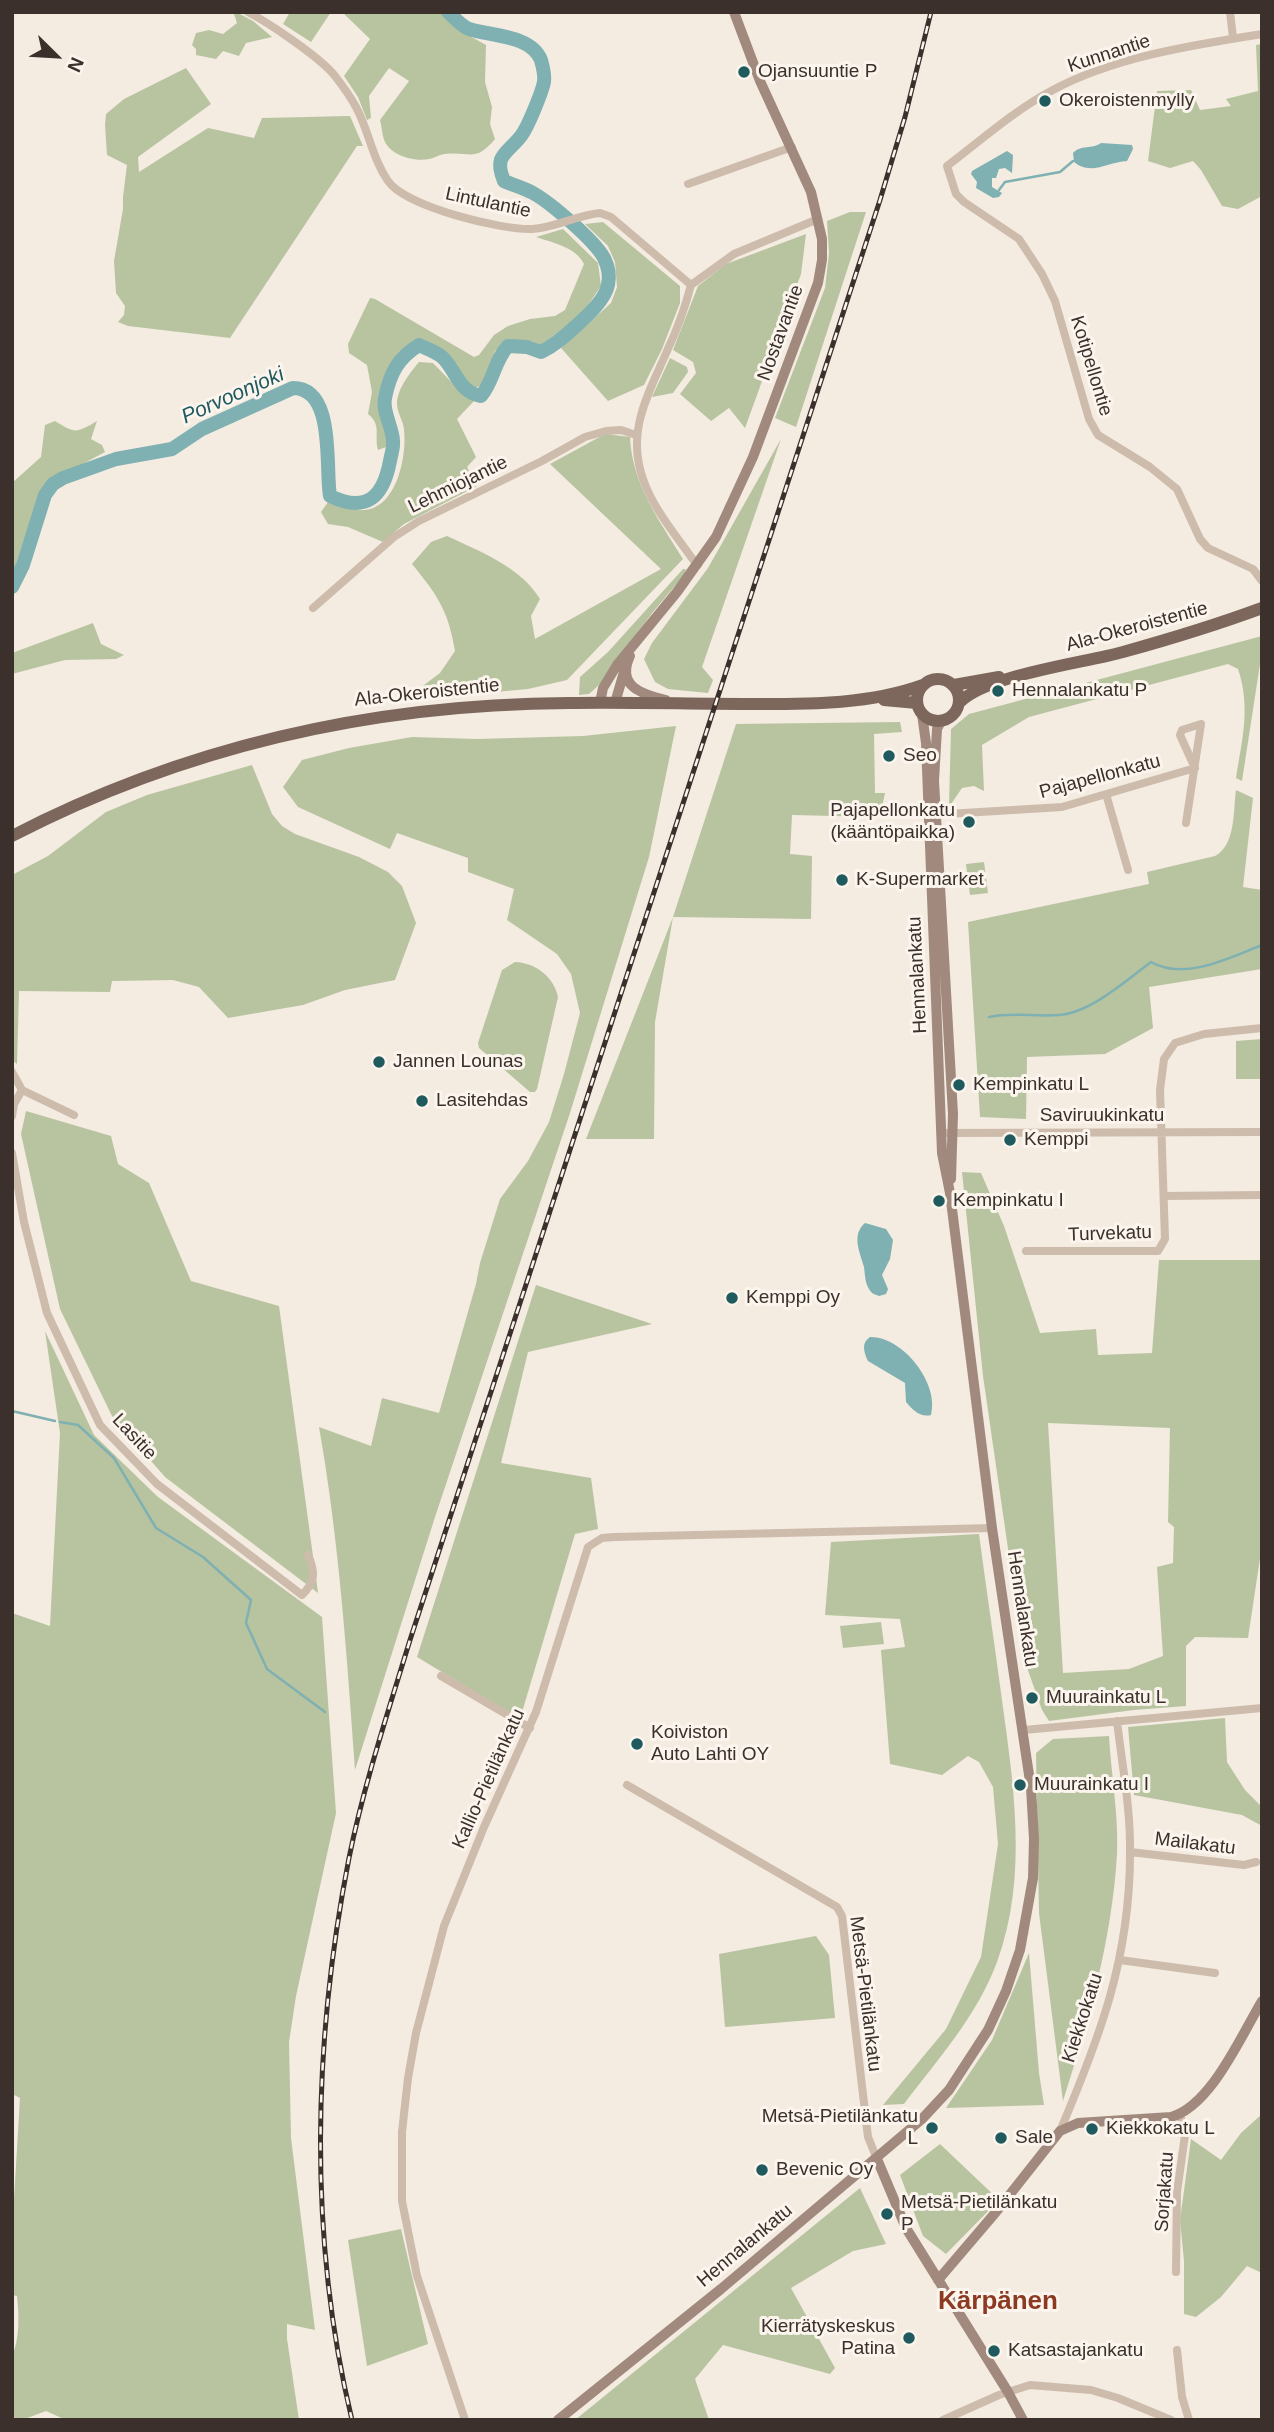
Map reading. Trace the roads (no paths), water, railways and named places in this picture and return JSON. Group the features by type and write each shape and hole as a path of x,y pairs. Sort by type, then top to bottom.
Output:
{"main road":[{"name":"Ala-Okeroistentie","path":"960,702 980,689 1020,676 1121,653 1219,625 1262,608"},
{"name":"Ala-Okeroistentie","path":"954,685 983,678 1020,676"},
{"path":"935,679 942,679 954,685 960,702 955,713 941,721 933,720 920,709 918,694 923,685 935,679"},
{"name":"Ala-Okeroistentie","path":"12,836 84,801 157,772 282,735 350,720 503,704 783,704 866,699 923,685"},
{"name":"Ala-Okeroistentie","path":"866,699 920,709"}],"street":[{"name":"Lintulantie","path":"248,12 333,73 356,108 372,154 389,184 419,203 514,228 536,229 600,213 611,217 691,285"},
{"name":"Nostavantie","path":"600,703 603,688 617,665 698,565 731,509 812,306 822,260 818,219 811,192 760,81 734,12"},
{"path":"1230,12 1233,38"},
{"name":"Kunnantie","path":"947,166 1051,91 1103,68 1184,48 1262,34"},
{"path":"688,184 792,147"},
{"name":"Kotipellontie","path":"947,166 956,194 1019,239 1042,274 1058,310 1089,419 1098,435 1150,467 1177,489 1200,538 1208,548 1253,569 1262,581"},
{"path":"698,565 651,497 636,456 636,435 647,393 667,351 691,285 734,254 818,219"},
{"name":"Lehmiojantie","path":"313,608 394,537 419,521 585,437 606,430 621,430 636,435"},
{"name":"Nostavantie","path":"615,703 625,667 636,644"},
{"path":"625,667 628,683 639,692 678,703"},
{"name":"Hennalankatu","path":"558,2420 877,2159 949,2090 988,2030 1006,1991 1020,1950 1033,1878 1031,1788 992,1528 950,1193 932,815 926,743 920,709"},
{"name":"Hennalankatu","path":"932,815 937,729 941,721"},
{"path":"1186,824 1195,768 1201,724 1182,730 1180,735 1195,768"},
{"name":"Pajapellonkatu","path":"932,815 1062,807 1195,768"},
{"path":"1106,794 1128,870"},
{"name":"Turvekatu","path":"1026,1251 1158,1251 1165,1239 1160,1090 1164,1059 1175,1044 1204,1034 1262,1028"},
{"path":"12,1072 22,1090 74,1115"},
{"path":"12,1116 22,1090"},
{"name":"Saviruukinkatu","path":"947,1133 1262,1132"},
{"name":"Lasitie","path":"12,1153 24,1222 47,1313 100,1425 157,1484 302,1595 312,1585 314,1570 308,1555"},
{"path":"1164,1196 1262,1195"},
{"name":"Kallio-Pietilänkatu","path":"465,2420 417,2276 401,2201 402,2133 416,2033 444,1926 484,1827 530,1728 584,1554 593,1542 602,1538 992,1528"},
{"path":"441,1676 530,1728"},
{"path":"1024,1730 1262,1708"},
{"name":"Kiekkokatu","path":"938,2280 1060,2131 1102,2027 1120,1960 1130,1852 1117,1721"},
{"name":"Metsä-Pietilänkatu","path":"627,1785 837,1906 842,1916 868,2137 877,2159"},
{"name":"Mailakatu","path":"1130,1852 1244,1865 1256,1863"},
{"path":"1120,1960 1214,1973"},
{"path":"1060,2131 1078,2123 1180,2115 1202,2099 1210,2088 1262,2001"},
{"name":"Sorjakatu","path":"1176,2272 1177,2192 1185,2135 1180,2115"},
{"path":"877,2159 906,2228 1009,2392 1023,2420"},
{"path":"1177,2350 1182,2397 1189,2420"},
{"path":"943,2420 1030,2385 1091,2390 1171,2420"}],"water":[{"path":"1101,143 1132,145 1133,149 1127,161 1100,167 1087,168 1074,162 1073,153 1076,150"},
{"path":"1007,151 1013,155 1012,173 1005,168 999,169 996,178 992,178 992,187 1002,193 993,198 976,188 977,182 971,174"},
{"path":"865,1223 886,1229 893,1240 890,1259 882,1275 888,1289 886,1294 879,1296 872,1293 868,1287 858,1244 858,1233"},
{"path":"870,1337 894,1344 916,1364 930,1389 931,1415 920,1414 906,1402 905,1383 868,1361 864,1345"}],"waterway":[{"name":"Porvoonjoki","path":"12,587 23,565 45,495 53,484 116,459 172,449 202,429 293,388 307,391 316,401 322,415 326,432 330,496 354,503 371,499 383,484 393,448 385,408 387,389 392,374 406,355 419,345 437,353 468,391 481,396 508,346 527,347 541,352 568,333 599,302 606,291 609,278 607,264 599,251 550,205 533,193 504,181 501,172 503,155 524,132 541,93 544,79 541,60 536,52 520,41 469,29 448,12"},
{"path":"999,190 1005,182 1060,172 1073,161"},
{"path":"989,1017 1071,1013 1108,994 1151,962 1178,969 1207,966 1262,945"},
{"path":"12,1411 55,1421"},
{"path":"60,1422 78,1425 114,1458 156,1528 203,1557 251,1600 246,1623 267,1669 325,1712"}],"railway":[{"path":"352,2420 328,2281 320,2139 328,1998 337,1927 355,1830 410,1640 880,200 905,117 931,12"}],"place":[{"name":"Ojansuuntie P","path":"744,72"},
{"name":"Okeroistenmylly","path":"1045,101"},
{"name":"Hennalankatu P","path":"998,691"},
{"name":"Seo","path":"889,756"},
{"name":"Pajapellonkatu (kääntöpaikka)","path":"969,822"},
{"name":"K-Supermarket","path":"842,880"},
{"name":"Jannen Lounas","path":"379,1062"},
{"name":"Kempinkatu L","path":"959,1085"},
{"name":"Lasitehdas","path":"422,1101"},
{"name":"Kemppi","path":"1010,1140"},
{"name":"Kempinkatu I","path":"939,1201"},
{"name":"Kemppi Oy","path":"732,1298"},
{"name":"Muurainkatu L","path":"1032,1698"},
{"name":"Koiviston Auto Lahti OY","path":"637,1744"},
{"name":"Muurainkatu I","path":"1020,1785"},
{"name":"Metsä-Pietilänkatu L","path":"932,2128"},
{"name":"Kiekkokatu L","path":"1092,2129"},
{"name":"Sale","path":"1001,2138"},
{"name":"Bevenic Oy","path":"762,2170"},
{"name":"Metsä-Pietilänkatu P","path":"887,2214"},
{"name":"Kierrätyskeskus Patina","path":"909,2338"},
{"name":"Katsastajankatu","path":"994,2351"}],"district":[{"name":"Kärpänen","path":"998,2302"}]}
